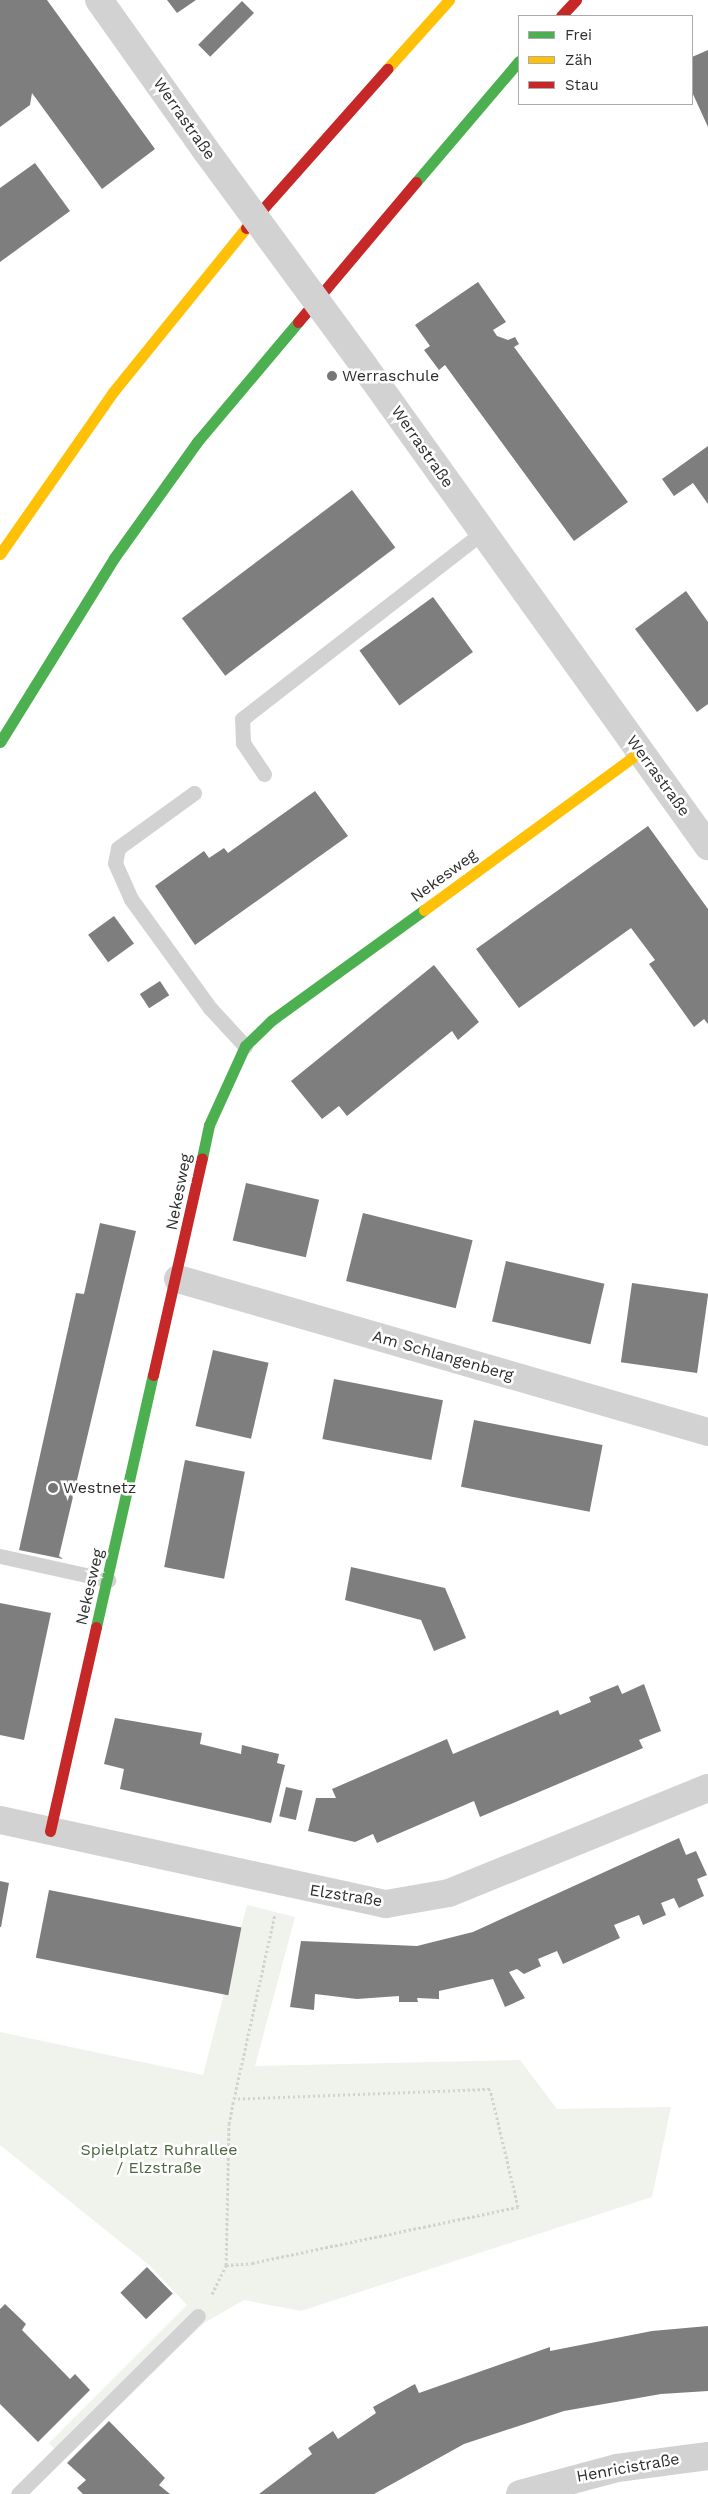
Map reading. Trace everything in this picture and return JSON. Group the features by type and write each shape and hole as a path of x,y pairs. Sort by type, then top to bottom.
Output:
{"main road":[{"path":"0,553 113,392 215,262 449,0"},
{"path":"562,15 576,0"},
{"path":"0,742 114,558 197,442 518,62"},
{"name":"Nekesweg","path":"50,1831 178,1279 209,1125 245,1046 272,1020 640,752"}],"street":[{"name":"Werrastraße","path":"99,0 708,846"},
{"name":"Am Schlangenberg","path":"178,1279 708,1432"},
{"name":"Elzstraße","path":"0,1820 354,1900 414,1902 449,1893 708,1788"},
{"name":"Henricistraße","path":"520,2494 617,2468 708,2456"}],"lane":[{"path":"264,774 243,744 242,719 482,532"},
{"path":"194,793 118,848 115,863 131,899 210,1008 245,1046"},
{"path":"0,1556 108,1580"},
{"path":"18,2494 198,2316"}],"path":[{"path":"198,2316 226,2264 228,2124 282,1885"},
{"path":"226,2264 252,2263 518,2207 490,2089 234,2098"}],"green space":[{"name":"Spielplatz Ruhrallee / Elzstraße","path":"247,1905 295,1917 255,2066 520,2060 557,2109 671,2107 652,2197 301,2311 244,2300 204,2323 64,2459 49,2443 187,2305 149,2265 0,2145 0,2032 203,2075"}],"building":[{"path":"0,0 47,0 155,149 102,189 32,93 30,105 0,127"},
{"path":"167,0 196,0 177,13"},
{"path":"242,1 254,13 210,57 198,45"},
{"path":"708,50 708,127 693,94 693,57"},
{"path":"35,163 70,211 0,262 0,188"},
{"path":"478,282 506,322 493,330 497,336 508,340 515,337 519,344 514,347 628,502 574,541 445,365 439,370 424,350 430,346 415,325"},
{"path":"708,446 708,504 693,483 674,496 662,479"},
{"path":"352,490 395,548 225,676 182,618"},
{"path":"686,591 708,622 708,704 697,712 635,629"},
{"path":"433,597 473,652 399,706 359,650"},
{"path":"315,791 348,836 195,945 155,886 204,851 209,858 224,848 228,853"},
{"path":"648,826 708,909 708,1024 704,1019 694,1027 649,964 655,960 631,928 519,1008 476,949"},
{"path":"114,916 134,944 108,962 88,935"},
{"path":"434,965 479,1022 458,1040 452,1031 347,1116 339,1106 322,1119 291,1081"},
{"path":"160,981 169,995 149,1008 140,994"},
{"path":"246,1183 319,1200 306,1257 233,1240"},
{"path":"363,1213 473,1240 456,1308 346,1281"},
{"name":"Westnetz","path":"100,1223 136,1231 59,1556 63,1559 19,1550 76,1293 84,1294"},
{"path":"506,1261 604,1284 590,1344 492,1321"},
{"path":"632,1283 708,1294 697,1373 621,1362"},
{"path":"213,1350 269,1363 251,1439 195,1426"},
{"path":"334,1379 443,1400 431,1460 322,1439"},
{"path":"474,1420 603,1445 590,1512 461,1487"},
{"path":"185,1460 245,1472 224,1579 164,1567"},
{"path":"351,1567 445,1588 466,1638 434,1651 421,1620 345,1600"},
{"path":"0,1603 51,1613 24,1740 0,1735"},
{"path":"644,1684 661,1731 639,1740 643,1748 480,1817 474,1801 377,1843 373,1834 355,1842 308,1831 316,1798 336,1798 332,1789 447,1739 453,1754 558,1710 560,1715 591,1702 589,1697 618,1685 622,1694"},
{"path":"115,1718 202,1733 200,1744 241,1754 242,1745 279,1754 277,1763 285,1765 271,1823 120,1789 124,1769 104,1764"},
{"path":"286,1787 303,1791 296,1820 279,1816"},
{"path":"679,1838 686,1855 696,1851 707,1875 697,1879 704,1896 679,1908 674,1898 661,1903 666,1915 643,1925 639,1915 614,1925 620,1938 563,1964 557,1951 538,1959 541,1966 524,1974 517,1969 509,1972 525,1998 505,2007 493,1979 439,1991 439,1999 417,1998 418,2002 399,2002 399,1996 357,1999 315,1994 314,2010 290,2007 301,1941 417,1946 473,1932"},
{"path":"0,1881 9,1883 1,1927 0,1927"},
{"path":"49,1890 241,1927 228,1995 36,1958"},
{"path":"147,2267 173,2294 146,2319 120,2293"},
{"path":"5,2304 26,2324 22,2330 70,2379 75,2374 90,2390 38,2442 0,2404 0,2309"},
{"path":"708,2326 708,2391 661,2394 564,2411 464,2444 374,2494 259,2494 312,2454 308,2448 333,2431 338,2439 376,2413 373,2407 415,2384 419,2393 550,2347 550,2351 652,2331"},
{"path":"109,2421 165,2478 159,2485 170,2494 83,2494 77,2488 86,2480 67,2463"}],"traffic: fast":[{"path":"416,182 518,62"},
{"path":"0,742 114,558 197,442 298,322"},
{"path":"202,1158 209,1125 245,1046 272,1020 424,910"},
{"path":"96,1627 153,1375"}],"traffic: slow":[{"path":"387,69 449,0"},
{"path":"0,554 113,392 246,228"},
{"path":"424,910 640,752"}],"traffic: jam":[{"path":"562,15 576,0"},
{"path":"246,228 387,69"},
{"path":"298,322 416,182"},
{"path":"153,1375 202,1158"},
{"path":"50,1831 96,1627"}],"place":[{"name":"Werraschule","path":"332,376"},
{"name":"Westnetz","path":"53,1488"}]}
